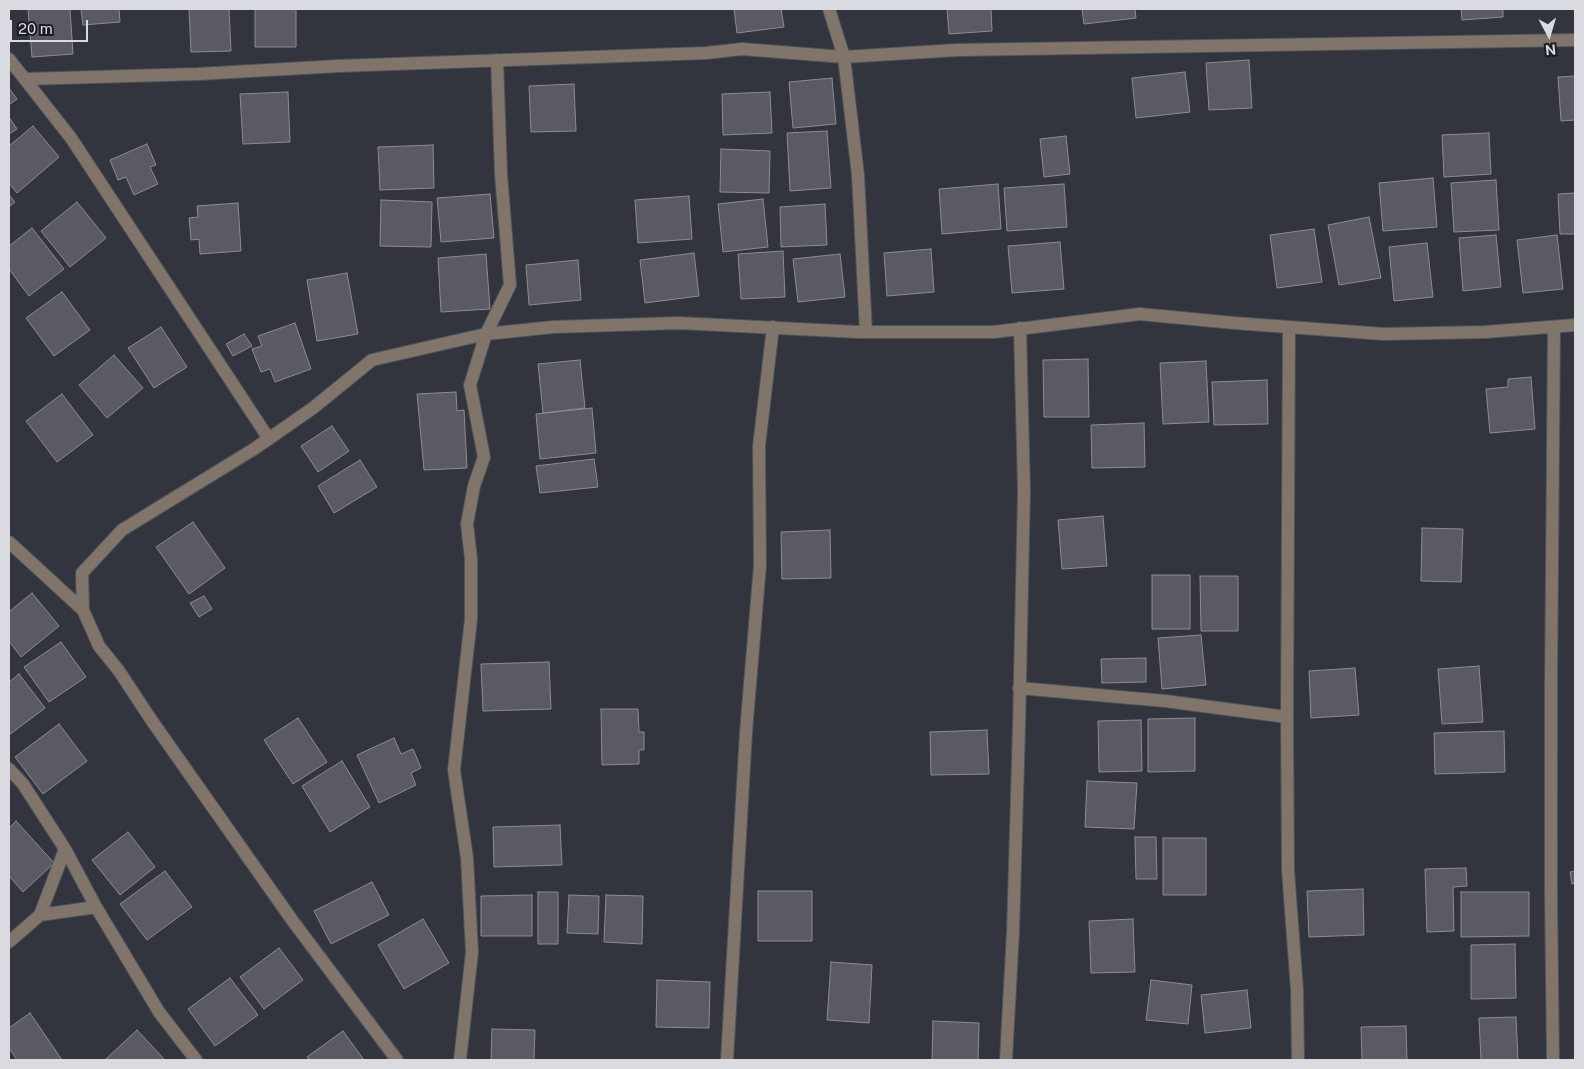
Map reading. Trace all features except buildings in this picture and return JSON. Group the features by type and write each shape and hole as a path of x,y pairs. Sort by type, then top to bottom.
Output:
{"street":[{"path":"829,9 844,57 858,175 866,332"},
{"path":"25,79 198,74 497,60 706,54 742,49 844,57 967,50 1575,40"},
{"path":"9,59 71,138 269,439"},
{"path":"460,1060 472,952 467,858 454,770 471,620 471,559 467,524 474,486 484,457 470,385 486,334 510,285 501,174 497,60"},
{"path":"397,1060 292,920 119,671 98,646 83,610 82,573 122,530 269,439 313,408 372,360 486,334 553,327 679,323 866,332 994,332 1140,314 1384,334 1485,332 1575,325"},
{"path":"1289,327 1288,870 1297,990 1298,1060"},
{"path":"1553,1060 1550,896 1554,327"},
{"path":"727,1060 746,732 760,565 759,446 774,328"},
{"path":"1006,1060 1013,922 1024,491 1020,328"},
{"path":"9,542 83,610"},
{"path":"1019,688 1165,701 1287,717"},
{"path":"9,769 23,784 65,849 96,907 159,1012 196,1060"},
{"path":"9,942 40,915 65,849"},
{"path":"40,915 96,907"}]}
